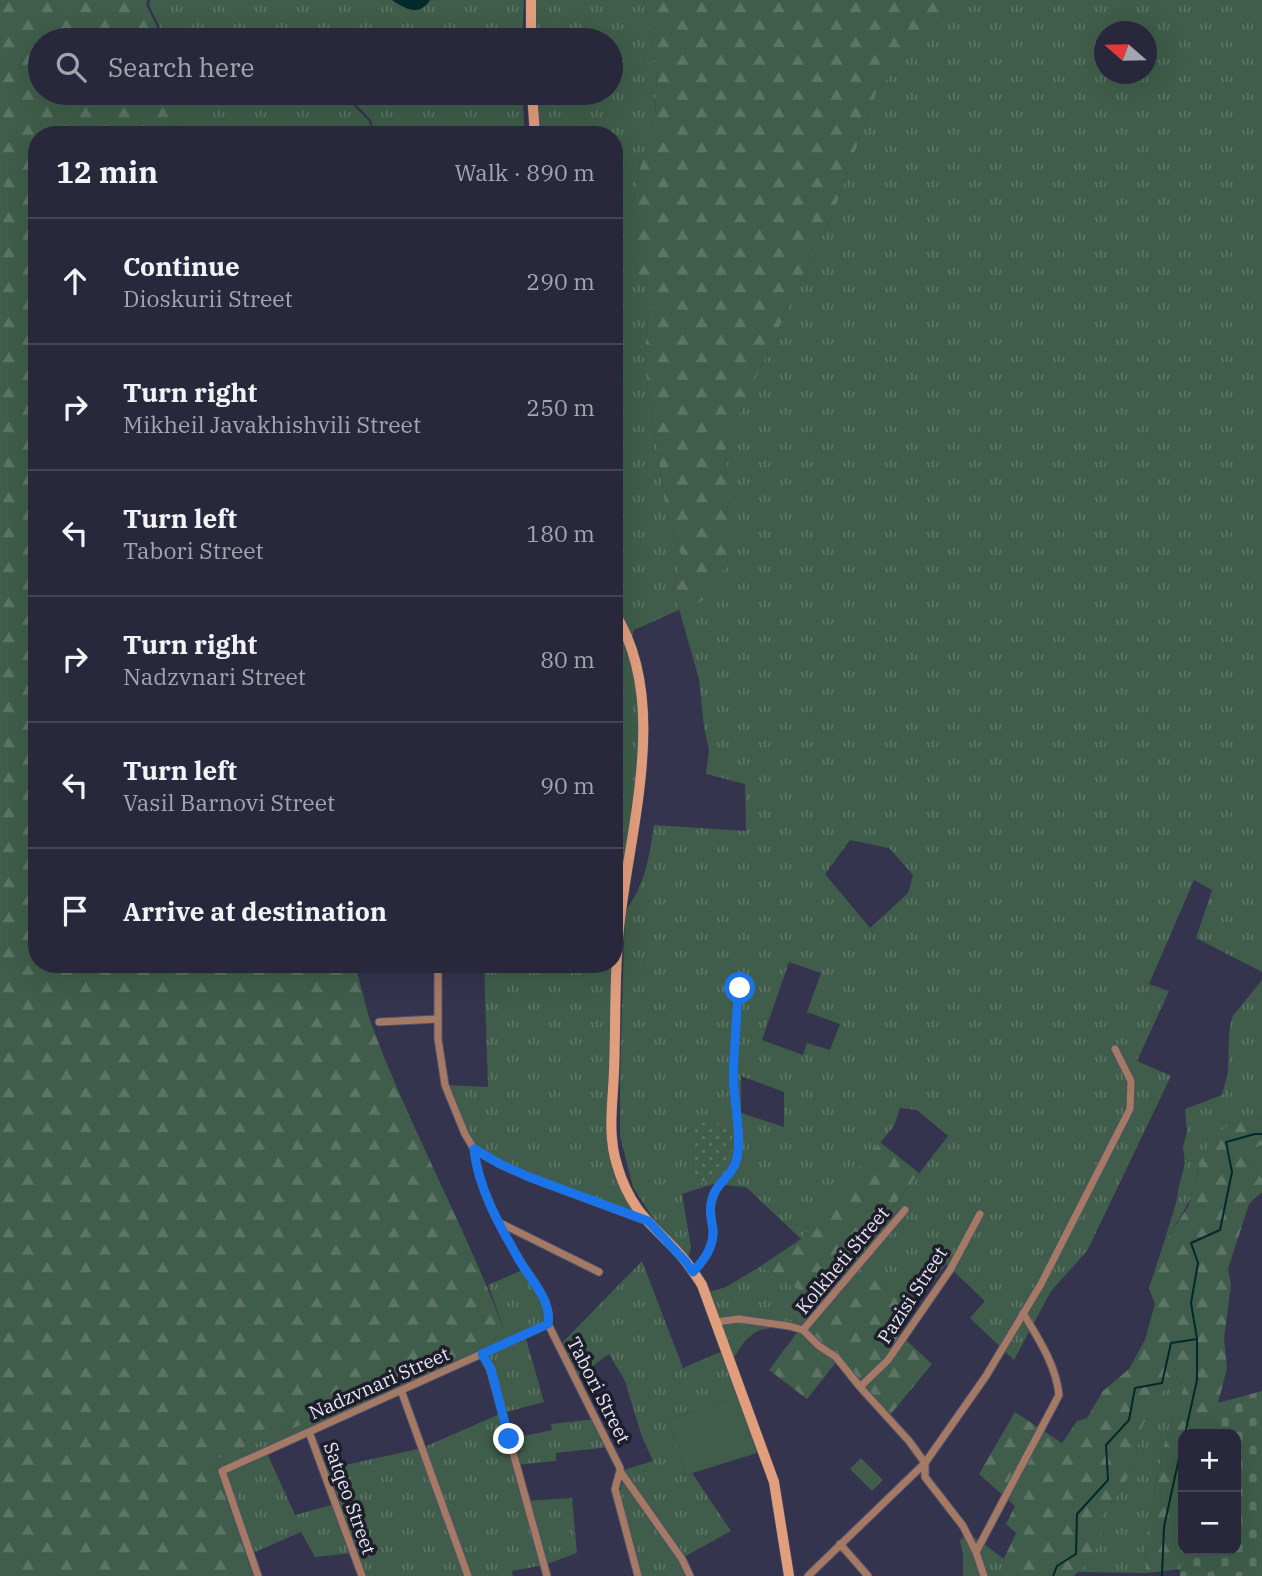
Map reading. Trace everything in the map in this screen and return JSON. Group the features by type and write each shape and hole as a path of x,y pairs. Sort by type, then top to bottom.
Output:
{"main road":[{"path":"531,0 531,28"},
{"path":"533,105 534,126"},
{"path":"623,628 635,657 642,694 644,732 639,790 623,901"},
{"path":"616,973 610,1125 617,1166 636,1207 686,1262 702,1284 774,1482 789,1576"}],"street":[{"name":"Tabori Street","path":"438,973 438,1039 445,1085 474,1149 478,1175 518,1258 545,1301 548,1324 620,1468 615,1489 638,1576"},
{"path":"693,1272 705,1260 712,1245 711,1201 716,1187 732,1171 737,1160 738,1118 733,1088 733,1053 740,988"},
{"path":"379,1021 438,1019"},
{"path":"808,1576 925,1464 986,1376 1041,1284 1130,1109 1131,1081 1115,1049"},
{"path":"474,1149 529,1177 648,1221"},
{"name":"Kolkheti Street","path":"803,1330 905,1210"},
{"name":"Pazisi Street","path":"860,1387 888,1360 950,1270 980,1214"},
{"path":"500,1223 598,1272"},
{"path":"976,1552 1059,1395 1058,1384 1042,1344 1023,1313"},
{"path":"716,1322 739,1319 803,1330 819,1346 836,1357 909,1441 925,1464 925,1477 963,1526 984,1576"},
{"name":"Nadzvnari Street","path":"258,1576 222,1471 548,1324"},
{"path":"482,1354 491,1369 547,1576"},
{"path":"401,1390 468,1576"},
{"name":"Satqeo Street","path":"309,1432 362,1576"},
{"path":"620,1471 682,1559 690,1576"},
{"path":"840,1544 868,1576"}],"green space":[{"path":"0,0 147,0 146,4 157,28 28,28 28,105 190,105 174,126 28,126 28,973 358,973 387,1065 504,1330 349,1406 213,1460 253,1576 0,1576"},
{"path":"150,0 524,0 523,28 160,28 149,5"},
{"path":"530,0 644,0 657,72 655,114 641,164 630,221 630,255 650,298 644,361 666,511 682,558 673,589 679,610 634,630 631,642 644,732 623,907 623,126 534,126 533,105 623,105 623,28 530,28"},
{"path":"644,0 957,0 876,92 833,214 726,443 729,558 711,594 681,616 673,589 682,558 666,511 644,361 650,298 630,255 630,221 641,164 655,114 657,72"},
{"path":"957,0 1262,0 1262,972 1196,938 1212,890 1194,880 1149,984 1169,991 1137,1061 1171,1076 1087,1251 1051,1291 1014,1360 970,1318 985,1301 946,1264 912,1310 851,1261 948,1136 917,1110 900,1108 894,1126 801,1239 746,1187 713,1184 682,1194 691,1247 688,1258 658,1226 633,1187 620,1136 625,912 645,871 654,825 746,831 745,784 706,774 709,750 699,679 681,616 711,594 728,537 726,443 833,214 876,92","holes":["850,840 889,848 913,875 908,893 870,928 825,874","789,962 821,973 807,1012 840,1024 830,1050 807,1043 803,1055 762,1040","741,1076 784,1092 784,1127 741,1113"]},
{"path":"190,105 353,105 370,126 174,126"},
{"path":"357,105 523,105 524,126 373,126 371,120"},
{"path":"484,973 619,973 614,1073 617,1166 648,1221 529,1177 474,1149 445,1085 488,1087"},
{"path":"1262,980 1262,1120 1258,1119 1199,1163 1192,1196 1164,1242 1185,1164 1185,1109 1222,1095 1228,1072 1232,1017"},
{"path":"1262,1120 1262,1145 1254,1148 1249,1160 1262,1179 1262,1192 1249,1204 1228,1269 1231,1284 1224,1339 1227,1368 1218,1403 1209,1429 1178,1429 1178,1555 1181,1555 1181,1569 1146,1573 1145,1545 1163,1448 1184,1387 1176,1376 1154,1402 1139,1434 1137,1457 1123,1487 1100,1517 1102,1539 1087,1563 1074,1576 1019,1576 1001,1565 1016,1533 1006,1524 1015,1506 979,1474 1015,1412 1062,1443 1077,1421 1087,1418 1103,1391 1129,1369 1145,1340 1155,1304 1149,1288 1164,1242 1188,1207 1199,1163 1213,1137 1229,1125"},
{"path":"693,1122 733,1125 730,1163 723,1176 697,1184 690,1169"},
{"path":"880,1142 919,1173 851,1261 912,1310 896,1331 932,1364 890,1415 837,1361 807,1399 769,1370 819,1303 761,1266 801,1239"},
{"path":"1262,1145 1262,1179 1249,1160 1254,1148"},
{"path":"642,1261 683,1368 725,1350 742,1396 668,1419 686,1475 692,1473 731,1531 684,1557 620,1471 653,1461 642,1437 625,1381 609,1354 576,1378 559,1346"},
{"path":"761,1266 819,1303 798,1332 776,1328 760,1330 746,1340 734,1358 709,1292 726,1287"},
{"path":"525,1269 545,1301 548,1324 525,1335 544,1402 502,1413 510,1439 552,1430 551,1424 596,1419 609,1447 556,1453 556,1461 515,1465 526,1501 572,1498 577,1553 544,1565 512,1571 513,1576 362,1576 353,1553 315,1557 301,1532 246,1556 213,1460 349,1406 504,1329 488,1285","holes":["482,1355 502,1413 422,1448 323,1470 335,1504 295,1515 266,1451"]},
{"path":"1175,1375 1184,1387 1163,1448 1145,1545 1146,1573 1078,1572 1087,1563 1100,1517 1123,1487 1137,1457 1139,1434 1154,1402"},
{"path":"1262,1391 1262,1576 1180,1576 1181,1555 1241,1555 1241,1429 1209,1429 1218,1403"},
{"path":"742,1396 757,1453 686,1475 668,1419"},
{"path":"861,1458 883,1480 872,1491 850,1469"},
{"path":"623,1480 676,1553 685,1576 642,1576 619,1494"},
{"path":"970,1534 1004,1559 1002,1565 1019,1576 963,1576 960,1540"}],"shaded area":[{"path":"392,0 430,0 421,8 412,10"}],"waterway":[{"path":"1053,1576 1057,1566 1076,1554 1077,1514 1108,1480 1106,1445 1129,1420 1135,1388 1162,1383 1171,1343 1197,1339 1191,1303 1198,1263 1191,1243 1220,1230 1232,1172 1226,1142 1262,1134"},
{"path":"1186,1429 1197,1380 1197,1339"},
{"path":"1162,1576 1164,1527 1178,1463"}],"route":[{"path":"509,1439 491,1369 482,1354 548,1324 549,1316 545,1301 518,1258 486,1195 478,1175 474,1149 529,1177 648,1221 693,1272 705,1260 712,1245 711,1201 716,1187 732,1171 737,1160 738,1118 733,1088 733,1053 740,988"}]}
